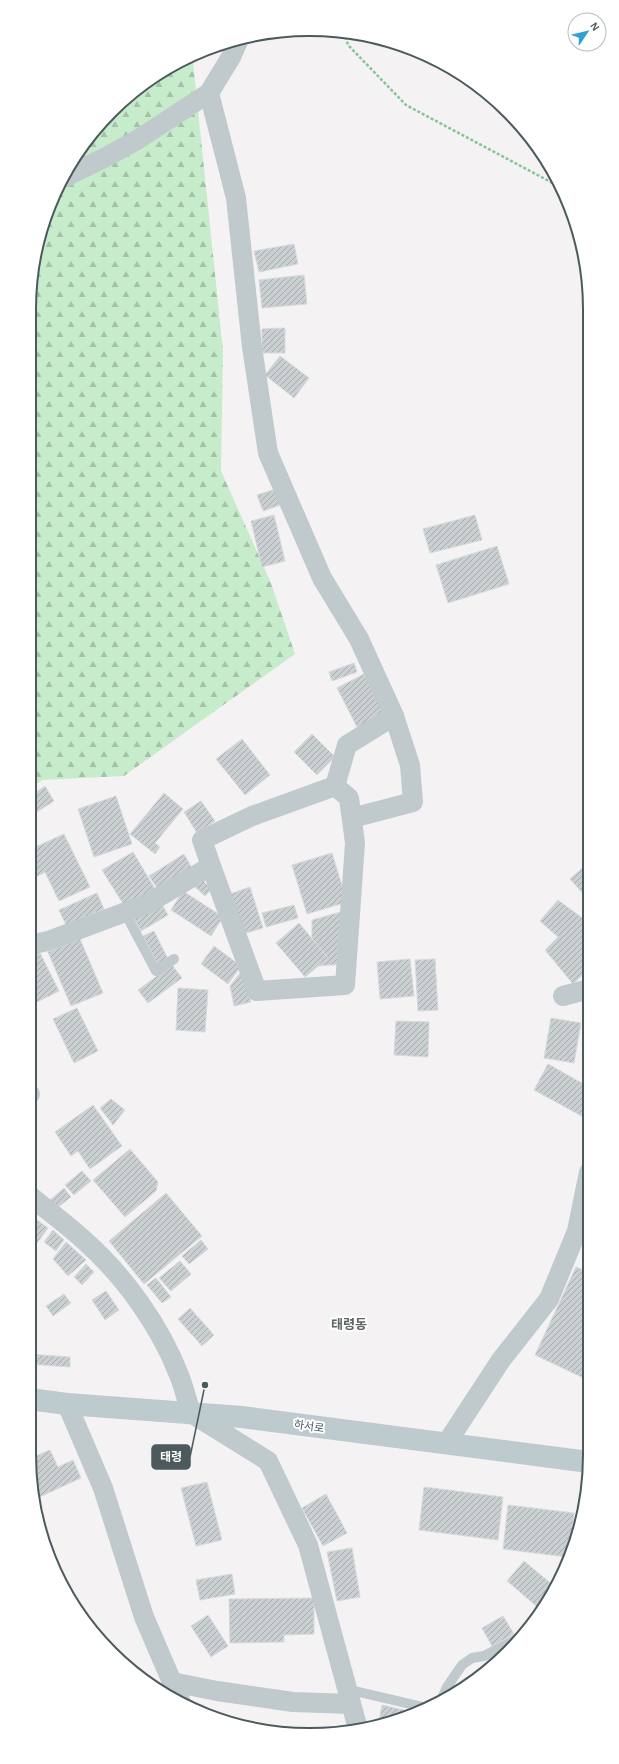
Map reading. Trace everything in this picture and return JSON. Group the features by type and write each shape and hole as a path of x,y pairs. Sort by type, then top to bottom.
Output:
{"street":[{"path":"73,173 137,140 208,93 231,57 236,46"},
{"path":"208,93 236,198 252,347 268,454 322,578 359,639 394,716 410,765 413,802 352,818"},
{"path":"335,786 347,745 394,716"},
{"path":"335,786 349,798 355,844 345,985 257,991 202,840 252,816 335,786"},
{"path":"36,944 48,941 147,904 211,866"},
{"path":"563,996 583,991"},
{"path":"36,1201 86,1242 108,1264 129,1290 166,1346 180,1376 191,1413 268,1462 308,1544 357,1724"},
{"path":"446,1444 501,1360 549,1299 577,1231 583,1202"},
{"name":"하서로","path":"36,1399 67,1404 242,1417 583,1461"},
{"path":"67,1404 103,1488 144,1617 177,1693"},
{"path":"172,1682 217,1691 293,1702 348,1696"}],"lane":[{"path":"125,913 156,971 174,959"},
{"path":"445,1692 462,1665 472,1658 484,1656 506,1645"},
{"path":"348,1696 416,1706"}],"path":[{"path":"346,38 348,45 406,105 551,182"}],"green space":[{"path":"193,62 223,351 221,471 271,583 295,654 124,776 42,780 36,785 36,310 38,274 41,256 45,239 64,189 82,158 93,143 116,116 129,104 158,82"}],"building":[{"path":"294,244 298,264 259,272 254,251"},
{"path":"304,275 307,304 262,308 259,280"},
{"path":"285,328 285,353 262,353 262,329"},
{"path":"280,356 309,378 294,398 265,375"},
{"path":"279,488 284,504 263,511 257,495"},
{"path":"274,515 285,561 262,567 251,521"},
{"path":"475,515 482,540 430,553 423,529"},
{"path":"497,546 509,584 448,603 436,565"},
{"path":"354,663 357,672 332,681 329,672"},
{"path":"364,674 385,715 358,729 337,688"},
{"path":"312,734 335,757 317,775 294,752"},
{"path":"242,739 270,775 245,795 216,759"},
{"path":"45,786 54,801 36,813 36,792"},
{"path":"164,793 183,809 155,843 160,847 155,854 130,834"},
{"path":"116,796 132,844 94,857 78,809"},
{"path":"201,801 215,821 197,833 184,812"},
{"path":"64,834 90,887 59,901 45,872 36,877 36,847"},
{"path":"133,852 155,889 125,907 102,870"},
{"path":"332,853 347,902 307,914 292,865"},
{"path":"184,854 193,870 159,891 149,876"},
{"path":"583,867 583,893 570,879"},
{"path":"201,879 212,889 205,896 194,886"},
{"path":"250,887 263,928 243,934 230,894"},
{"path":"183,891 223,917 211,936 171,910"},
{"path":"97,893 104,909 66,925 59,910"},
{"path":"558,900 583,919 583,975 573,984 545,950 558,937 540,921"},
{"path":"160,901 168,915 141,931 133,917"},
{"path":"294,905 298,918 266,927 262,913"},
{"path":"344,911 342,964 318,966 328,958 312,939 312,920"},
{"path":"299,923 328,958 305,977 276,943"},
{"path":"154,931 168,959 158,964 143,936"},
{"path":"80,939 103,993 71,1006 48,952"},
{"path":"214,946 241,966 228,984 201,964"},
{"path":"36,948 59,991 36,1002"},
{"path":"410,959 414,996 380,999 377,962"},
{"path":"435,959 438,1010 418,1011 415,960"},
{"path":"172,965 182,978 148,1003 138,990"},
{"path":"241,972 251,1002 234,1006 230,986"},
{"path":"178,988 208,990 205,1032 176,1030"},
{"path":"77,1008 98,1051 74,1063 53,1019"},
{"path":"551,1018 581,1023 574,1063 544,1058"},
{"path":"396,1021 429,1022 428,1057 394,1055"},
{"path":"548,1064 583,1084 583,1117 534,1090"},
{"path":"111,1099 125,1110 113,1125 100,1108"},
{"path":"93,1105 122,1146 90,1169 78,1151 71,1156 55,1132"},
{"path":"130,1149 158,1182 156,1191 125,1217 93,1180"},
{"path":"82,1171 91,1181 74,1195 65,1185"},
{"path":"64,1188 71,1197 57,1208 50,1200"},
{"path":"166,1193 202,1236 144,1284 109,1241"},
{"path":"36,1219 48,1228 36,1244"},
{"path":"53,1230 64,1240 56,1251 44,1242"},
{"path":"201,1240 208,1249 189,1264 182,1256"},
{"path":"66,1242 86,1260 68,1276 53,1259"},
{"path":"180,1261 191,1274 171,1291 159,1278"},
{"path":"86,1264 94,1272 82,1285 74,1277"},
{"path":"576,1267 583,1270 583,1378 535,1355"},
{"path":"156,1278 171,1297 162,1303 147,1285"},
{"path":"106,1291 119,1310 105,1320 92,1300"},
{"path":"64,1294 71,1303 53,1316 46,1306"},
{"path":"190,1308 214,1335 202,1346 178,1319"},
{"path":"36,1355 70,1357 70,1367 36,1365"},
{"path":"50,1450 58,1467 73,1460 81,1478 39,1497 36,1456"},
{"path":"207,1482 222,1540 196,1546 181,1488"},
{"path":"424,1487 503,1497 498,1540 419,1530"},
{"path":"326,1494 347,1533 323,1546 302,1508"},
{"path":"508,1505 574,1513 572,1530 563,1556 503,1549"},
{"path":"352,1548 360,1597 337,1601 327,1552"},
{"path":"524,1561 550,1583 537,1606 507,1581"},
{"path":"232,1574 235,1594 200,1600 196,1580"},
{"path":"314,1598 314,1634 284,1635 284,1642 230,1643 229,1599"},
{"path":"208,1615 228,1646 211,1657 191,1626"},
{"path":"503,1616 514,1634 492,1646 482,1628"},
{"path":"382,1705 405,1710 380,1719"}],"place":[{"name":"태령","path":"205,1385"}],"district":[{"name":"태령동","path":"349,1324"}]}
